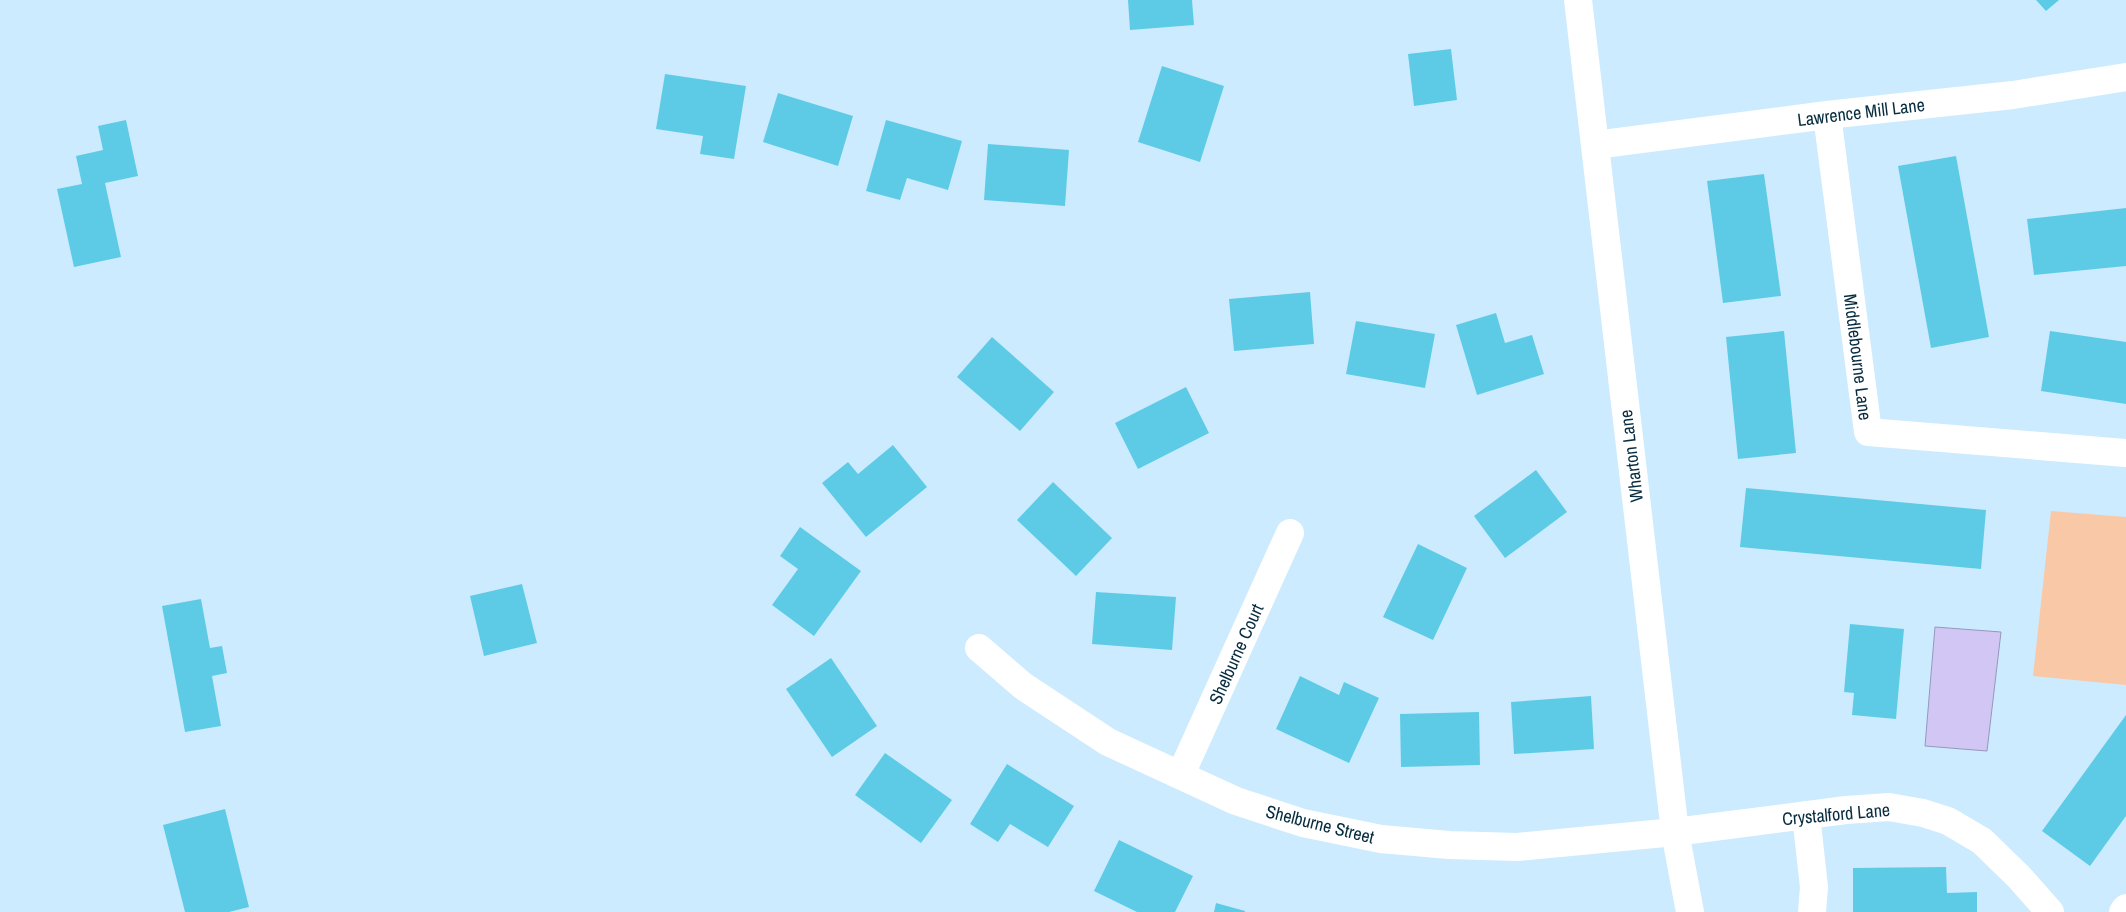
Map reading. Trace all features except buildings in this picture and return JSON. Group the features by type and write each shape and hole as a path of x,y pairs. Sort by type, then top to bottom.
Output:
{"street":[{"name":"Wharton Lane","path":"1578,0 1675,832 1690,912"},
{"name":"Lawrence Mill Lane","path":"1595,145 1827,115 2014,95 2126,77"},
{"name":"Middlebourne Lane","path":"1827,115 1868,432 2126,453"},
{"name":"Shelburne Court","path":"1181,774 1290,533"},
{"name":"Shelburne Street","path":"979,648 1023,686 1108,742 1236,801 1303,824 1381,839 1449,845 1517,847 1675,832"},
{"name":"Crystalford Lane","path":"1675,832 1806,815 1888,807 1923,813 1948,821 1982,841 2019,877 2050,912"},
{"path":"1806,815 1814,887 1812,912"},
{"path":"2123,912 2126,908"}],"shaded area":[{"path":"2051,511 2126,517 2126,685 2033,676"},
{"path":"1935,627 2001,632 1987,751 1925,746"}]}
